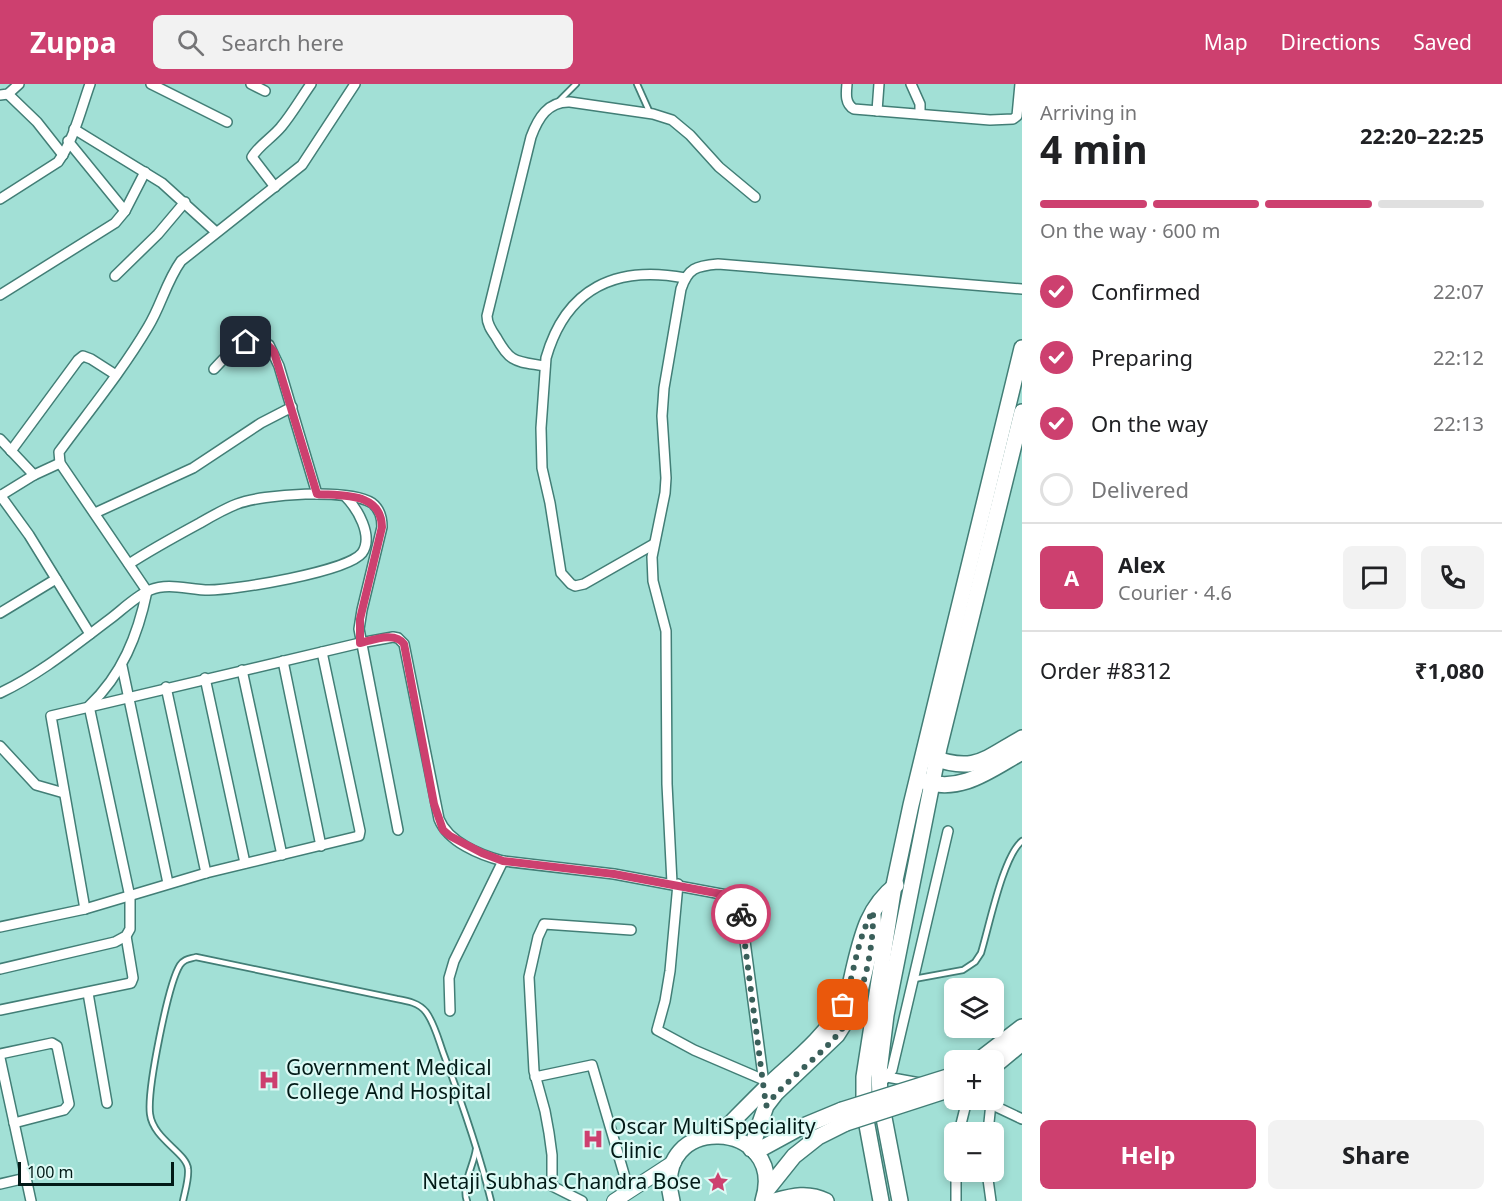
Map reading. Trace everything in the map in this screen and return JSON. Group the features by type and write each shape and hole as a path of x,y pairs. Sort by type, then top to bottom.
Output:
{"main road":[{"path":"930,757 940,680 1022,348"},
{"path":"881,1201 864,1109 864,1077 894,885 924,782 1022,412"},
{"path":"930,757 949,764 968,765 1022,738"},
{"path":"924,782 958,785 1022,752"},
{"path":"900,1201 880,1097 883,1082 880,1062 886,1015 913,874 924,782"},
{"path":"718,1135 764,1084 814,1042 834,1019 850,987 862,932 873,911 894,885 913,874"},
{"path":"753,1150 766,1106 837,1035 854,1008 873,933 873,911"},
{"path":"992,1050 1022,1027"},
{"path":"1004,1058 1022,1043"},
{"path":"768,1198 794,1156 844,1116 944,1079"},
{"path":"753,1150 801,1127 944,1092"},
{"path":"672,1201 669,1175 681,1151 692,1142 705,1136 718,1135 732,1137 753,1150 762,1164 768,1198"},
{"path":"614,1201 674,1162"},
{"path":"768,1198 806,1195 826,1201"}],"street":[{"path":"19,84 4,95 37,122 63,155"},
{"path":"0,199 52,166 63,155 90,84"},
{"path":"151,84 227,122"},
{"path":"251,84 265,91"},
{"path":"275,187 252,158 255,152 290,116 311,84"},
{"path":"89,706 107,688 122,666 140,621 147,591 60,462 59,452 150,325 175,269 189,253 275,187 308,158 355,84"},
{"path":"847,84 846,95 850,107 854,109 990,120 1017,116 1020,84"},
{"path":"877,111 879,84"},
{"path":"911,84 920,104 920,114"},
{"path":"546,366 519,362 506,355 490,328 487,316 531,137 540,117 546,110 557,104 570,102 664,117 678,125 719,167 755,197"},
{"path":"74,129 145,172 185,202 216,232"},
{"path":"68,141 125,211"},
{"path":"0,295 115,223 125,211 145,172"},
{"path":"115,276 158,234 185,202"},
{"path":"764,1084 657,1030 670,971 675,884 667,784 666,631 653,581 654,544 666,486 662,416 664,388 685,278 697,267 718,264 1022,289"},
{"path":"654,544 584,584 575,586 570,584 561,573 541,463 546,366 550,345 558,328 570,308 586,292 616,279 633,276 669,274 685,278"},
{"path":"214,369 238,346 251,340 264,342 274,352 317,494"},
{"path":"11,451 83,356 116,375"},
{"path":"94,513 193,468 261,423 292,407"},
{"path":"0,439 34,475"},
{"path":"60,462 0,496 29,535 90,634"},
{"path":"129,564 234,504 261,497 317,494 345,496 373,504 382,518 382,527 360,619 360,643 398,830"},
{"path":"0,693 37,673 147,591 170,586 207,590 245,586 337,567 354,560 364,547 364,529 361,515 345,496"},
{"path":"0,613 56,579"},
{"path":"85,909 51,716 166,687 393,637 404,644 434,804 443,830 460,843 503,861 614,874 675,884 737,899 740,905 766,1106"},
{"path":"0,927 85,909 130,897 168,883 359,836 360,831 322,652"},
{"path":"283,661 321,846"},
{"path":"122,666 168,883"},
{"path":"242,670 282,855"},
{"path":"205,678 245,863"},
{"path":"166,687 206,873"},
{"path":"0,1010 127,985 132,981 126,936 130,928 130,897 89,706"},
{"path":"0,747 36,785 64,793"},
{"path":"883,1082 892,1070 948,831"},
{"path":"450,1011 449,978 454,961 503,861"},
{"path":"582,1201 552,1186 551,1145 546,1111 535,1077 531,1052 529,977 538,937 544,924 631,930"},
{"path":"0,969 115,942 126,936"},
{"path":"88,993 107,1102"},
{"path":"0,1054 52,1043 57,1046 69,1104 64,1110 14,1123"},
{"path":"0,1058 31,1201"},
{"path":"535,1077 592,1065 629,1191"},
{"path":"883,1082 944,1089"},
{"path":"1004,1110 1022,1119"},
{"path":"0,1184 26,1178"},
{"path":"956,1182 956,1201"},
{"path":"988,1182 991,1201"}],"lane":[{"path":"557,104 576,84"},
{"path":"637,84 650,113"},
{"path":"914,979 963,970 975,962 981,953 1007,866 1022,840"},
{"path":"183,1201 189,1169 153,1126 150,1114 151,1087 178,969 186,959 196,957 398,999 418,1006 430,1018 476,1146 491,1201"},
{"path":"467,1201 466,1185 474,1162 476,1146"}],"way so far":[{"path":"741,914 766,1106 776,1093 837,1035 854,1008 873,933 873,911 862,932 850,987 843,1005"}],"place":[{"name":"Government Medical College And Hospital","path":"269,1080"},
{"name":"Oscar MultiSpeciality Clinic","path":"593,1139"},
{"name":"Netaji Subhas Chandra Bose","path":"718,1182"}],"route":[{"path":"246,342 256,340 264,342 274,352 317,494 345,496 367,501 378,509 382,518 382,527 360,619 360,643 393,637 398,638 404,644 434,804 443,830 460,843 503,861 614,874 678,884 732,896 740,905 741,914"}]}
